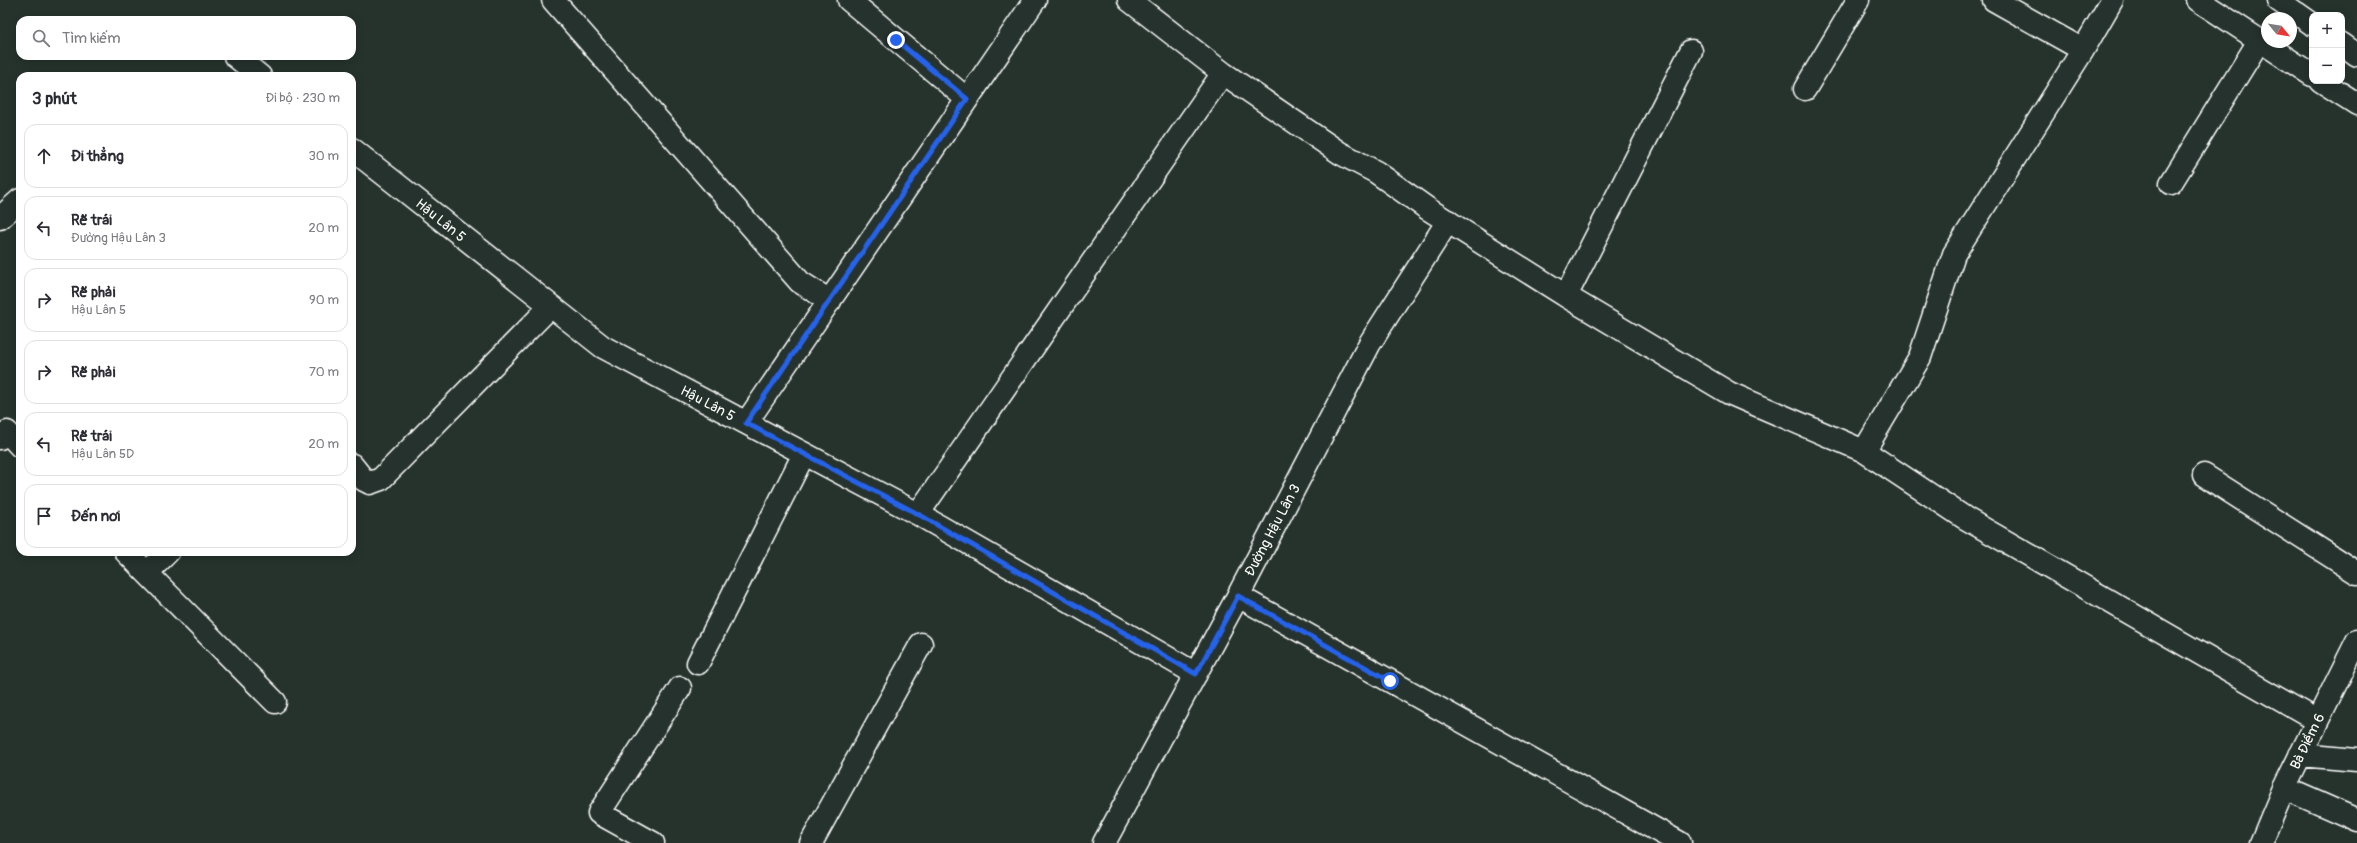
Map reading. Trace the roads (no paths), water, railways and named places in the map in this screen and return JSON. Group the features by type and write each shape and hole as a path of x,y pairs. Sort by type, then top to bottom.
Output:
{"street":[{"path":"553,0 800,282 830,301"},
{"path":"849,0 967,99"},
{"path":"746,423 1035,0"},
{"path":"1129,0 1223,73 1340,152 1376,172 1428,209 1566,296 1729,393 1864,451 1965,518 2317,721"},
{"path":"1806,89 1858,0"},
{"path":"1994,0 2083,50"},
{"path":"1864,451 1920,357 1954,254 2083,50 2112,0"},
{"path":"2198,0 2309,73"},
{"path":"2278,0 2309,22"},
{"path":"2171,183 2259,40"},
{"path":"2345,46 2357,55"},
{"path":"1566,296 1691,51"},
{"path":"240,60 255,72"},
{"path":"918,514 1223,73"},
{"path":"2326,84 2357,104"},
{"name":"Hậu Lân 5","path":"356,152 550,307 603,346 918,514 1196,674"},
{"path":"0,218 16,204"},
{"name":"Đường Hậu Lân 3","path":"1104,843 1238,596 1370,343 1448,221"},
{"path":"356,471 364,480 370,483 381,479 550,307"},
{"path":"0,438 7,432 16,442"},
{"path":"698,663 804,454"},
{"path":"2204,475 2357,573"},
{"path":"130,556 275,702"},
{"path":"147,573 164,556"},
{"path":"1238,596 1680,843"},
{"name":"Bà Điểm 6","path":"2261,843 2284,788 2357,641"},
{"path":"811,843 921,644"},
{"path":"653,843 600,814 680,688"},
{"path":"2300,755 2357,760"},
{"path":"2284,788 2357,820"}]}
